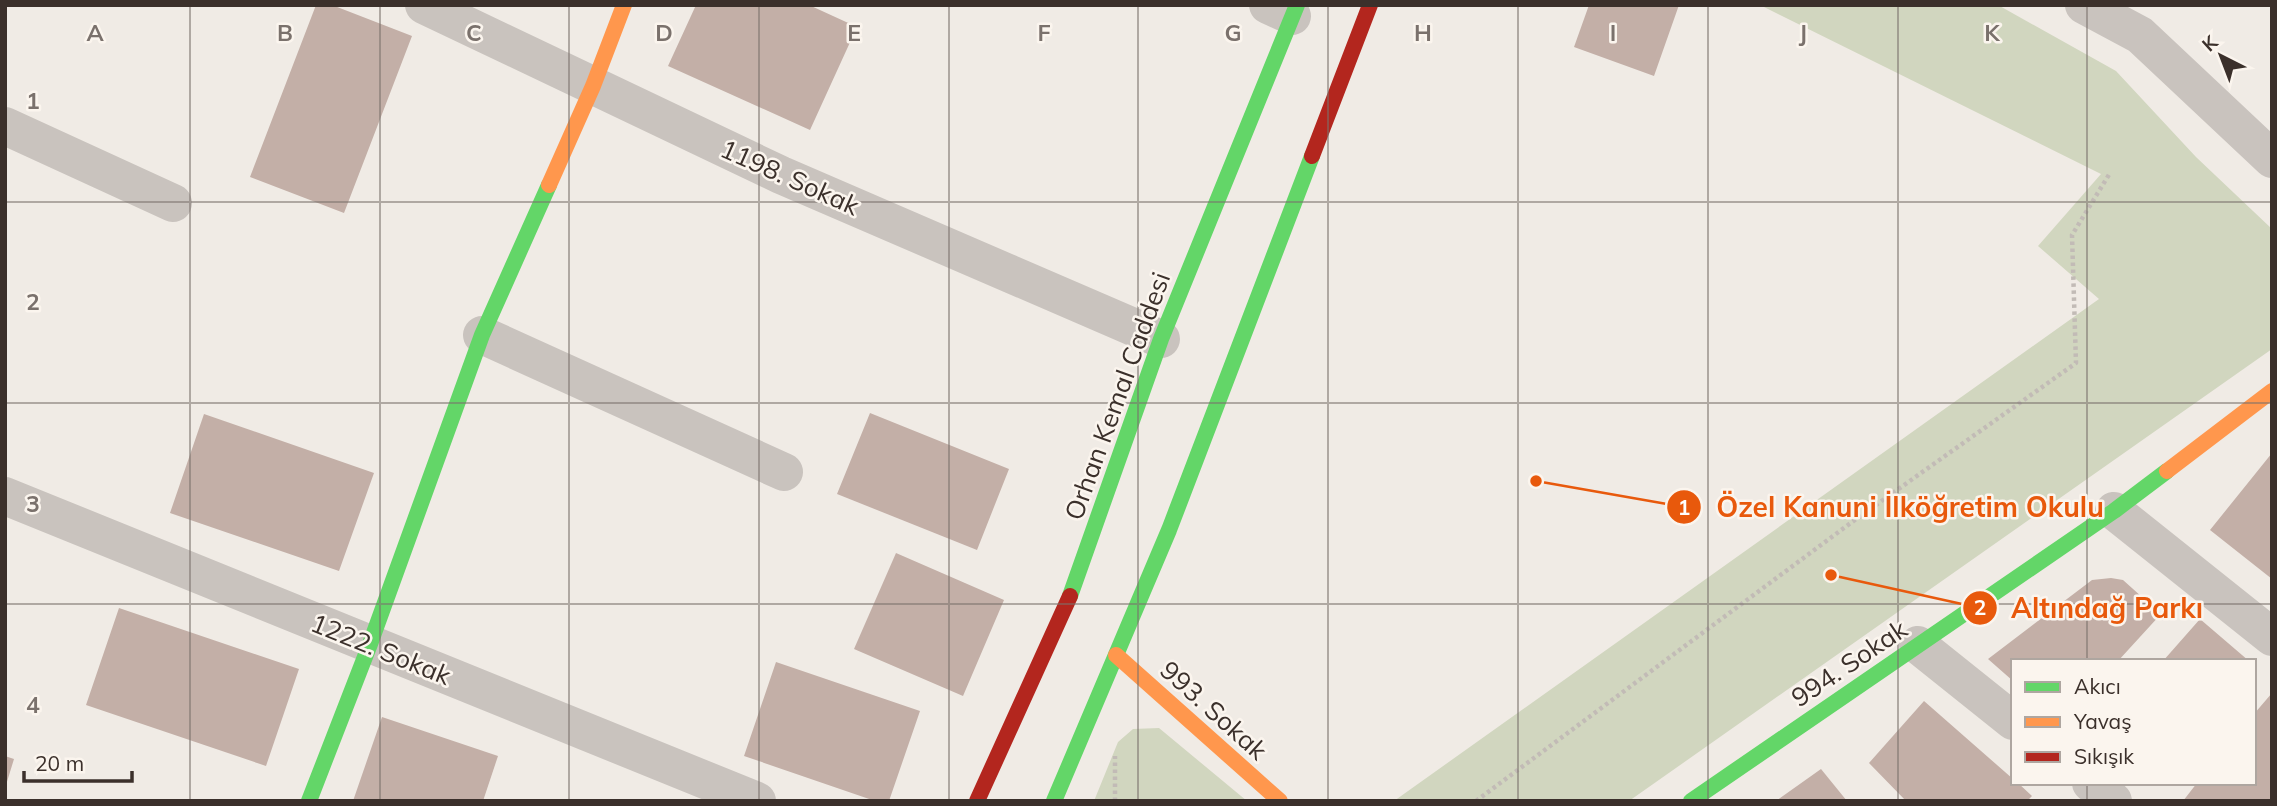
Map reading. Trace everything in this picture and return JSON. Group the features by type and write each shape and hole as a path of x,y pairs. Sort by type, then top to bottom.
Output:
{"street":[{"name":"1198. Sokak","path":"424,5 781,175 1161,339"},
{"path":"309,801 370,644 482,335 593,86 624,5"},
{"path":"1054,801 1169,530 1370,5"},
{"path":"2084,5 2140,35 2272,159"},
{"name":"Orhan Kemal Caddesi","path":"977,801 1069,598 1161,339 1286,9"},
{"path":"5,126 173,203"},
{"path":"482,335 784,472"},
{"name":"994. Sokak","path":"1691,801 2114,510 2272,391"},
{"name":"1222. Sokak","path":"5,496 757,801"},
{"path":"2114,510 2272,637"},
{"path":"1918,645 2011,719"},
{"name":"993. Sokak","path":"1116,655 1280,801"},
{"path":"2071,801 2087,785"},
{"path":"2092,785 2113,801"}],"path":[{"path":"1476,801 1852,522 2076,363 2072,235 2110,173"}],"green space":[{"path":"1760,5 1998,5 2116,71 2196,157 2272,229 2272,349 1629,801 1394,801 2099,299 2038,246 2101,174"},
{"path":"1159,728 1247,801 1094,801 1118,742 1133,729"}],"building":[{"path":"316,5 332,5 412,36 344,213 250,177"},
{"path":"696,5 809,5 857,27 810,130 668,66"},
{"path":"1589,5 1679,5 1654,76 1574,47"},
{"path":"870,413 1009,469 977,550 837,494"},
{"path":"204,414 374,473 339,571 170,513"},
{"path":"2272,453 2272,579 2210,530"},
{"path":"896,553 1004,600 963,696 854,649"},
{"path":"2092,580 2123,580 2161,614 2120,659 2011,659 2011,679 1988,659"},
{"path":"119,608 299,669 266,766 86,705"},
{"path":"2200,619 2247,659 2165,659"},
{"path":"776,662 920,711 889,801 875,801 744,756"},
{"path":"2272,693 2272,799 2183,801 2195,785 2256,785 2256,712"},
{"path":"1924,701 2011,777 2011,785 2020,785 2032,796 2027,801 1906,801 1869,763"},
{"path":"382,717 498,756 483,801 353,801"},
{"path":"5,756 14,759 6,785 5,785"},
{"path":"1821,769 1847,801 1776,801"}],"traffic: fast":[{"path":"1070,596 1161,339 1297,5"},
{"path":"1054,801 1169,530 1312,156"},
{"path":"309,801 370,644 482,335 549,185"},
{"path":"1691,801 2114,511 2167,471"}],"traffic: slow":[{"path":"549,185 593,86 624,5"},
{"path":"2167,471 2272,391"},
{"path":"1116,655 1280,801"}],"traffic: jam":[{"path":"1312,156 1370,5"},
{"path":"977,801 1070,596"}],"place":[{"name":"Özel Kanuni İlköğretim Okulu","path":"1536,481"},
{"name":"Altındağ Parkı","path":"1831,575"}]}
